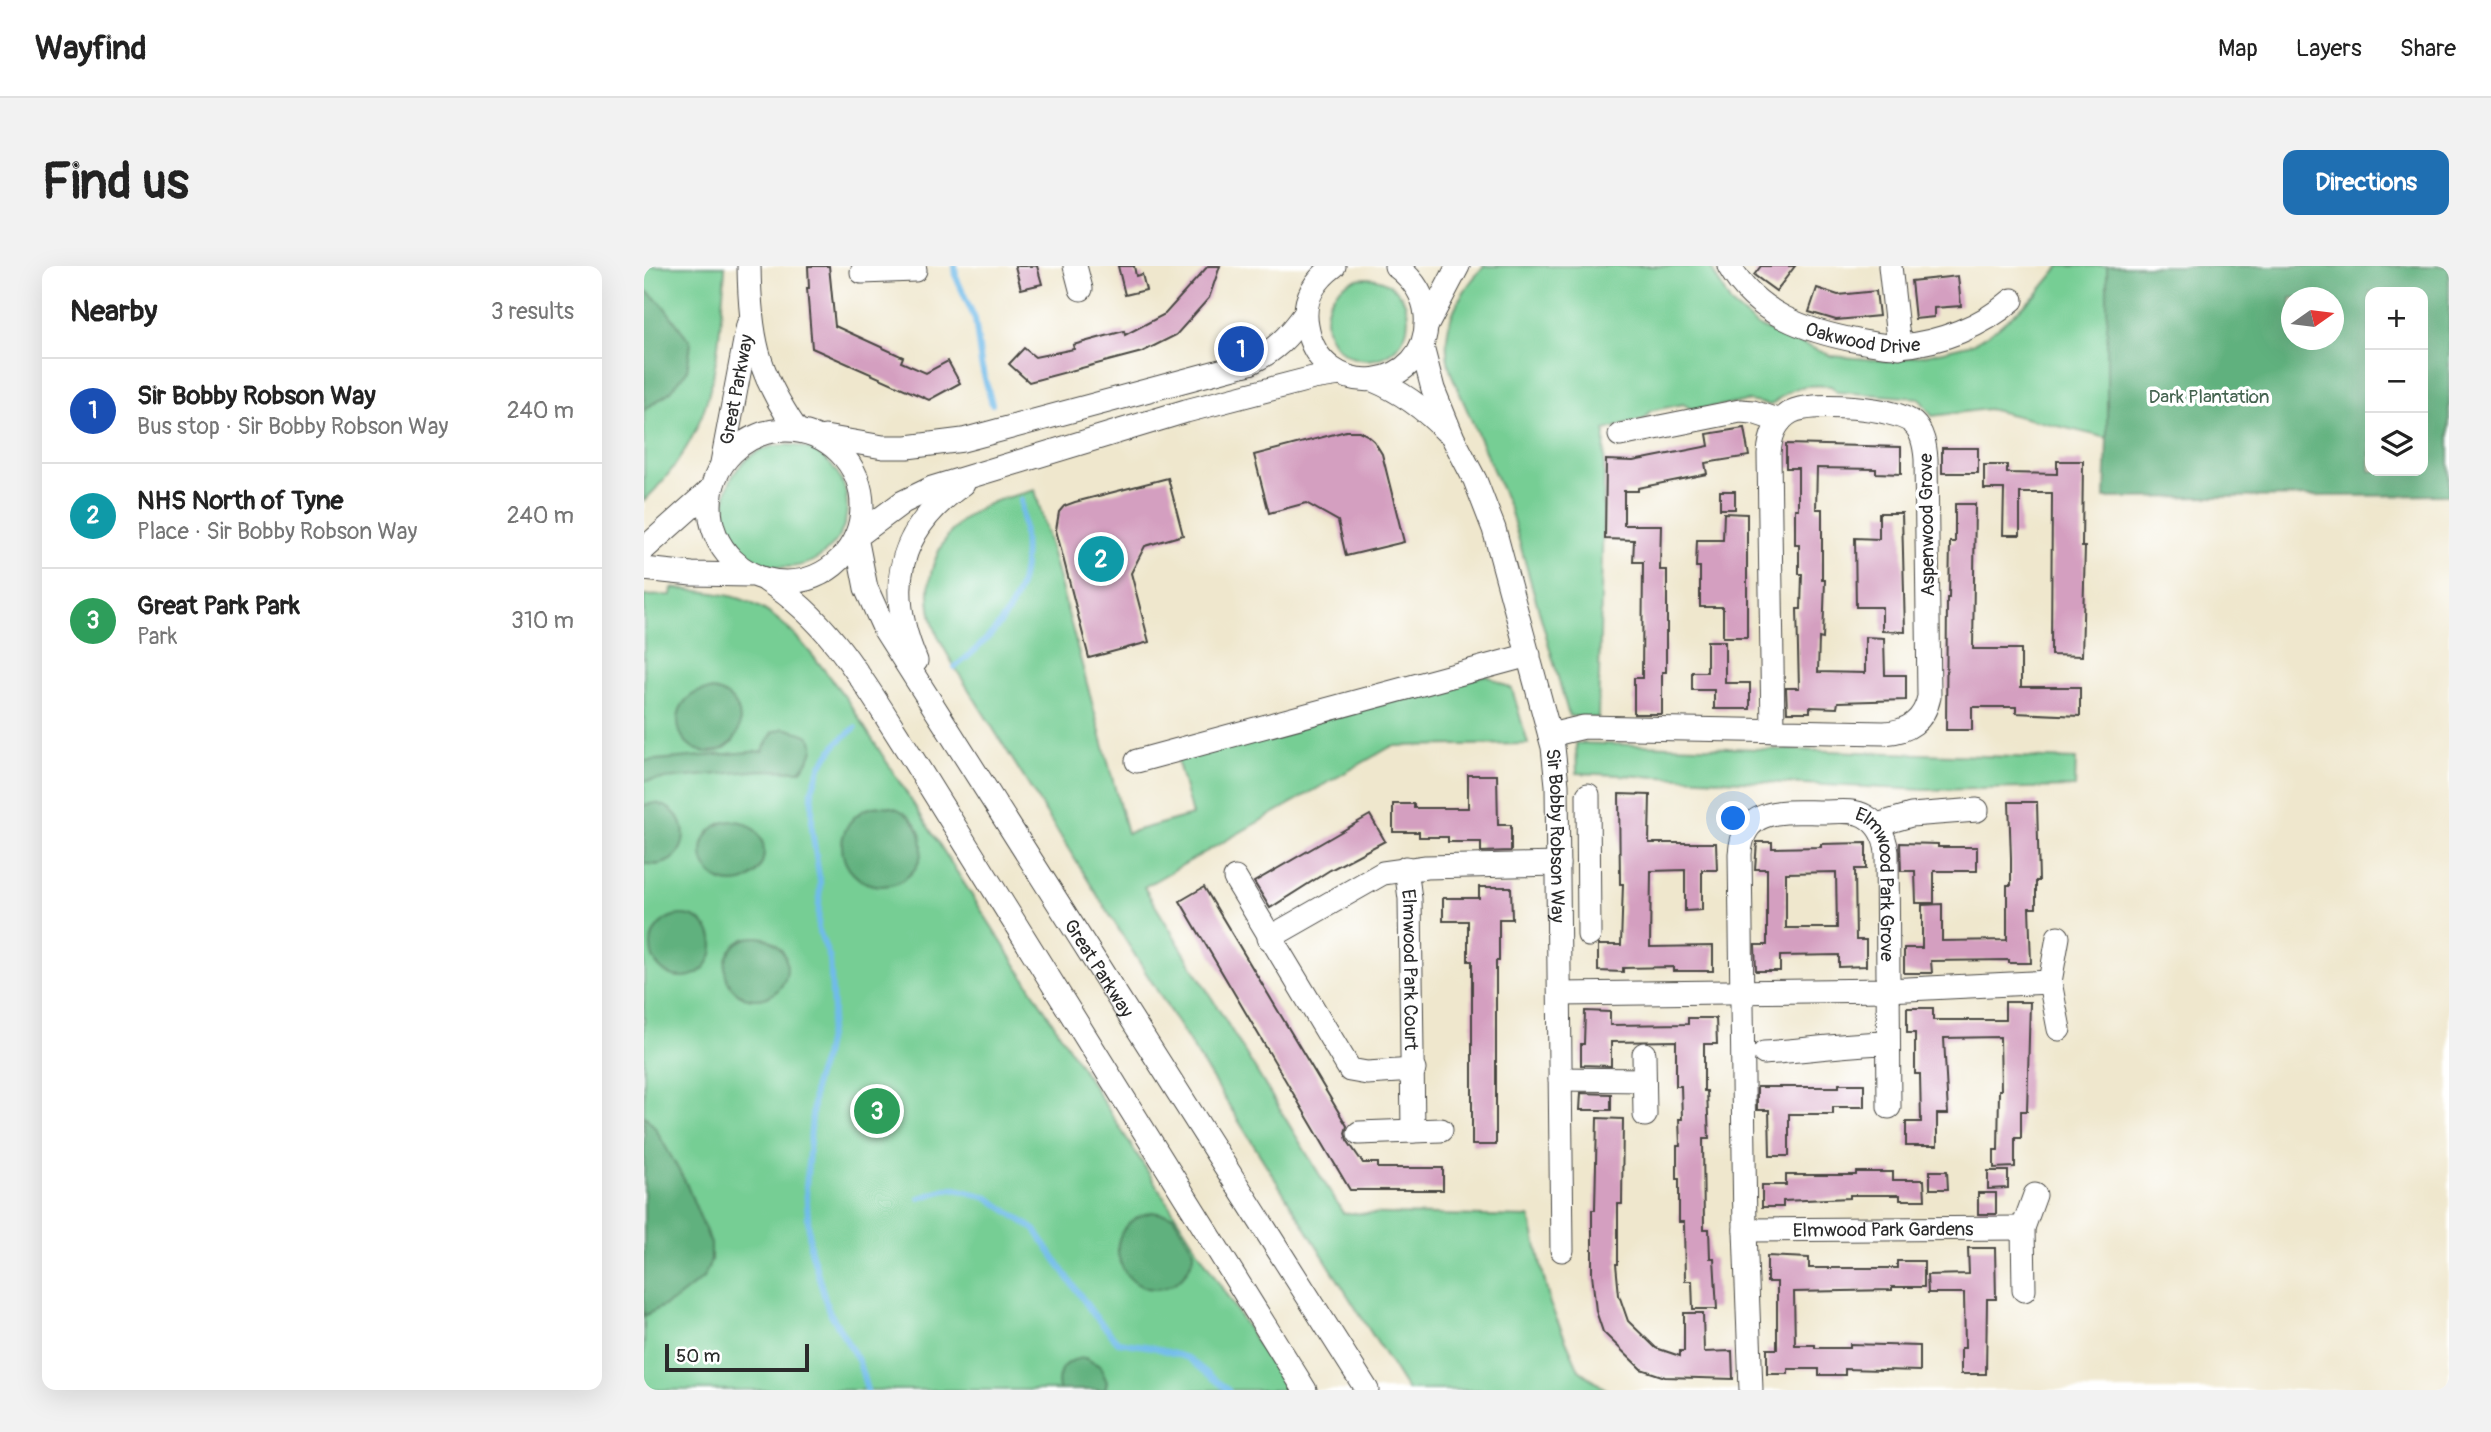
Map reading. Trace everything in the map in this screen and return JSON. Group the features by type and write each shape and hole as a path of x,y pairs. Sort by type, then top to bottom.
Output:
{"street":[{"name":"Great Parkway","path":"749,266 750,315 722,463 710,490 711,521 717,539 736,564 802,607 825,629 850,663 906,748 1305,1390"},
{"path":"1075,266 1082,289"},
{"path":"1306,266 1311,289"},
{"path":"1334,266 1322,275 1311,289 1305,314 1314,348 1321,359 1340,374"},
{"name":"Sir Bobby Robson Way","path":"1396,266 1414,282 1426,309 1424,336 1427,372 1453,438 1485,503 1529,655 1556,769 1562,1250"},
{"path":"1373,380 1401,370 1416,355 1458,266"},
{"name":"Oakwood Drive","path":"1729,266 1762,306 1794,323 1824,335 1899,346 1934,340 1972,327 2012,300"},
{"path":"1890,266 1899,346"},
{"path":"863,275 915,270"},
{"path":"825,437 883,447 907,447 928,446 991,434 1250,363 1275,350 1305,314"},
{"name":"Great Parkway","path":"750,315 764,373 796,429"},
{"path":"644,569 786,582 803,580 835,562 856,537 917,494 932,488 1186,411 1313,378 1340,374"},
{"name":"Sir Bobby Robson Way","path":"1340,374 1350,378 1373,380 1392,388 1414,402 1453,438"},
{"name":"Aspenwood Grove","path":"1550,735 1584,727 1884,733 1899,732 1912,726 1922,716 1928,704 1929,690 1926,458 1920,433 1905,418 1879,410 1808,407 1791,412 1780,421"},
{"path":"1620,435 1740,411 1754,412 1780,421 1773,432 1769,454 1773,731"},
{"name":"Great Parkway","path":"722,463 756,439 796,429 825,437 847,459 860,486 862,515 856,537 866,588 873,607 1367,1390"},
{"path":"936,707 902,621 900,578 911,538 923,519 950,493 975,476"},
{"path":"644,548 710,490"},
{"path":"1137,761 1529,655"},
{"path":"1557,815 1588,805 1589,925 1558,915"},
{"path":"1877,825 1911,815 1977,810"},
{"name":"Elmwood Park Grove","path":"1742,991 1741,844 1749,827 1761,817 1781,812 1857,813 1877,825 1884,837 1887,852 1887,990"},
{"name":"Elmwood Park Court","path":"1269,938 1383,873 1406,868 1558,864"},
{"name":"Elmwood Park Court","path":"1406,868 1410,899 1413,1131"},
{"name":"Elmwood Park Court","path":"1235,878 1350,1070 1367,1073 1414,1070"},
{"path":"2058,937 2050,982 2059,1029"},
{"path":"1559,994 1887,990 2050,982"},
{"path":"1887,990 1889,1107"},
{"path":"1742,991 1745,1230 1751,1390"},
{"path":"1765,1053 1888,1042"},
{"path":"1644,1054 1645,1115"},
{"path":"1560,1079 1644,1080"},
{"path":"1359,1132 1441,1130"},
{"path":"2024,1290 2023,1228 2035,1195"},
{"name":"Elmwood Park Gardens","path":"1745,1230 2023,1228"}],"green space":[{"path":"644,266 725,266 725,270 715,366 699,422 686,449 668,475 644,501 644,410 671,391 662,304 644,289"},
{"path":"1484,266 1710,266 1731,304 1757,326 1832,356 1889,361 1972,344 1999,327 2037,294 2060,266 2107,266 2107,438 1988,409 1932,416 1919,398 1837,392 1831,386 1821,385 1792,390 1771,405 1748,401 1693,410 1683,404 1650,411 1645,419 1605,430 1598,718 1569,716 1510,509 1451,373 1447,342 1452,315 1465,290"},
{"name":"Dark Plantation","path":"2107,266 2449,266 2449,495 2105,498"},
{"path":"1367,278 1383,281 1396,290 1405,303 1408,319 1405,335 1396,348 1383,357 1367,360 1351,357 1338,348 1329,335 1326,319 1329,303 1338,290 1351,281"},
{"path":"644,289 662,304 691,343 687,371 671,391 644,410"},
{"path":"786,445 809,450 829,463 842,483 847,506 842,529 829,549 809,562 786,567 763,562 743,549 730,529 725,506 730,483 743,463 763,450"},
{"path":"1035,490 1127,833 1192,815 1176,755 1486,675 1512,689 1528,744 1392,746 1144,887 1343,1213 1530,1217 1550,1304 1579,1370 1607,1390 1407,1390 959,674 936,632 929,587 938,552 948,536 975,511 993,502"},
{"path":"672,588 725,595 758,606 800,641 846,698 1287,1390 644,1390 644,596 671,595"},
{"path":"709,690 731,699 740,721 731,743 709,752 687,743 678,721 687,699"},
{"path":"784,728 807,735 813,744 812,753 800,771 763,770 644,781 644,761 762,751 773,732"},
{"path":"1576,743 2076,759 2075,787 1926,790 1577,773"},
{"path":"656,803 670,810 679,819 683,842 670,860 658,864 644,863 644,805"},
{"path":"882,806 897,809 910,818 919,831 922,846 919,861 910,874 897,883 882,886 867,883 854,874 845,861 842,846 845,831 854,818 867,809"},
{"path":"733,821 755,830 764,852 755,874 733,883 711,874 702,852 711,830"},
{"path":"682,915 704,924 713,946 704,968 682,977 660,968 651,946 660,924"},
{"path":"756,937 778,946 787,968 778,990 756,999 734,990 725,968 734,946"},
{"path":"644,1115 654,1126 686,1183 711,1244 711,1261 703,1278 675,1300 644,1316"},
{"path":"1152,1212 1173,1216 1194,1251 1186,1273 1175,1283 1157,1289 1142,1286 1129,1277 1121,1264 1118,1249 1121,1233 1132,1221"},
{"path":"1085,1358 1100,1366 1107,1382 1105,1390 1059,1390 1059,1377 1063,1367 1072,1361"}],"building":[{"path":"808,266 829,266 835,326 903,357 901,362 926,373 948,361 960,383 929,400 812,348"},
{"path":"1015,266 1037,266 1042,284 1021,289"},
{"path":"1118,266 1134,266 1136,276 1142,274 1146,290 1125,295"},
{"path":"1208,266 1220,266 1209,298 1176,335 1142,352 1029,382 1009,364 1024,348 1035,357 1074,349 1073,345 1124,331 1125,335 1165,314"},
{"path":"1761,266 1795,266 1776,291 1754,275"},
{"path":"1958,276 1961,306 1934,308 1934,317 1915,319 1911,281"},
{"path":"1817,288 1838,295 1876,291 1879,316 1836,320 1809,312"},
{"path":"1744,428 1749,456 1705,463 1707,474 1638,488 1638,491 1624,491 1624,525 1661,525 1660,570 1667,570 1666,672 1662,672 1662,714 1634,714 1634,678 1642,678 1643,562 1633,562 1634,540 1605,539 1606,460 1633,461 1709,446 1707,434"},
{"path":"1346,431 1359,431 1367,435 1382,454 1404,542 1346,556 1338,521 1306,503 1269,513 1254,455"},
{"path":"1786,444 1901,447 1901,474 1876,473 1876,469 1817,468 1816,509 1822,509 1822,580 1825,580 1823,639 1819,638 1818,672 1865,673 1865,637 1884,638 1885,675 1906,675 1906,700 1838,702 1837,708 1810,707 1810,712 1787,712 1786,688 1799,688 1797,609 1801,609 1802,574 1799,574 1799,544 1795,544 1798,468 1786,468"},
{"path":"1942,448 1978,448 1978,473 1942,473"},
{"path":"2057,461 2083,461 2082,547 2085,547 2082,656 2051,655 2052,493 2020,493 2020,535 2003,535 2004,489 1984,489 1984,465 2007,465 2007,473 2057,474"},
{"path":"1168,478 1183,535 1145,546 1131,573 1149,642 1089,658 1056,530 1059,512 1064,506 1075,502"},
{"path":"1720,491 1735,491 1735,509 1720,509"},
{"path":"1955,504 1975,504 1973,649 2021,649 2021,687 2080,687 2080,716 2016,713 2016,707 1972,707 1972,730 1946,730 1947,598 1950,542 1955,542"},
{"path":"1724,513 1747,514 1747,637 1723,637 1723,607 1700,607 1700,567 1696,567 1697,540 1723,540"},
{"path":"1879,513 1902,513 1905,632 1882,631 1882,607 1856,607 1855,538 1879,539"},
{"path":"1707,641 1725,641 1725,683 1750,683 1750,709 1714,709 1714,690 1692,690 1692,672 1707,672"},
{"path":"1468,775 1497,775 1498,825 1511,825 1511,851 1481,852 1481,842 1448,842 1448,837 1419,837 1419,832 1393,832 1393,804 1414,804 1414,808 1468,808"},
{"path":"1619,794 1650,795 1649,843 1716,843 1717,870 1702,870 1702,910 1685,911 1685,870 1651,871 1650,947 1713,946 1713,971 1673,971 1673,967 1623,968 1623,972 1598,971 1598,945 1621,945 1623,884 1620,884"},
{"path":"2009,802 2037,802 2039,881 2036,881 2036,908 2029,908 2031,963 2009,963 2009,960 1931,961 1932,973 1904,973 1904,948 1922,948 1922,905 1942,904 1942,941 2007,940 2007,885 2011,885"},
{"path":"1370,815 1385,841 1330,870 1270,908 1254,882"},
{"path":"1757,842 1772,842 1772,848 1866,843 1866,869 1855,869 1856,940 1866,940 1866,966 1839,967 1839,955 1780,956 1780,971 1756,971 1755,945 1767,945 1767,869 1755,869","holes":["1836,872 1837,928 1786,928 1786,873"]},
{"path":"1900,843 1977,847 1977,871 1934,871 1934,903 1916,903 1915,871 1901,871"},
{"path":"1204,887 1347,1126 1347,1140 1363,1163 1378,1163 1378,1168 1443,1168 1443,1190 1350,1190 1180,901"},
{"path":"1479,887 1511,887 1512,919 1499,919 1499,961 1496,961 1496,1145 1472,1145 1472,961 1468,961 1468,921 1443,921 1443,898 1479,898"},
{"path":"2005,1002 2030,1002 2027,1111 2021,1111 2021,1138 2015,1138 2015,1167 1994,1168 1994,1150 1998,1150 2001,1090 2000,1037 1944,1038 1948,1114 1937,1114 1937,1146 1906,1146 1906,1122 1921,1122 1920,1074 1915,1074 1915,1033 1907,1033 1907,1008 1933,1008 1933,1020 2005,1020"},
{"path":"1585,1011 1610,1012 1610,1025 1688,1024 1688,1018 1716,1018 1717,1044 1704,1044 1704,1091 1707,1091 1709,1139 1703,1139 1704,1229 1709,1229 1710,1258 1714,1258 1717,1309 1693,1309 1692,1281 1685,1281 1684,1222 1679,1222 1677,1179 1679,1119 1682,1119 1681,1086 1676,1086 1676,1041 1611,1042 1611,1066 1581,1065"},
{"path":"1839,1084 1864,1084 1864,1107 1833,1107 1833,1114 1789,1114 1789,1156 1770,1156 1769,1110 1757,1110 1757,1087 1839,1087"},
{"path":"1581,1093 1611,1094 1611,1110 1580,1110"},
{"path":"1597,1118 1623,1119 1622,1204 1618,1204 1616,1264 1619,1295 1628,1321 1656,1348 1680,1356 1680,1351 1684,1351 1684,1313 1703,1313 1704,1352 1732,1351 1733,1379 1665,1377 1641,1369 1603,1332 1596,1311 1592,1274"},
{"path":"1930,1171 1947,1171 1948,1189 1930,1189"},
{"path":"1988,1171 2008,1171 2008,1188 1988,1189"},
{"path":"1856,1172 1893,1172 1893,1180 1924,1180 1925,1200 1900,1200 1900,1195 1850,1195 1850,1198 1783,1201 1783,1207 1762,1207 1762,1185 1786,1185 1786,1175 1856,1175"},
{"path":"1978,1193 1996,1193 1996,1214 1978,1214"},
{"path":"1968,1248 1995,1248 1996,1299 1987,1299 1986,1374 1961,1374 1961,1348 1965,1348 1964,1293 1928,1293 1927,1275 1969,1274"},
{"path":"1767,1256 1809,1258 1809,1268 1897,1268 1897,1261 1924,1261 1924,1287 1794,1292 1795,1345 1815,1345 1815,1348 1850,1348 1850,1344 1920,1346 1920,1371 1845,1369 1845,1375 1819,1375 1819,1369 1788,1369 1788,1374 1767,1374 1767,1349 1777,1349 1777,1282 1767,1282"}],"waterway":[{"path":"955,266 956,277 975,319 981,364 992,404"},
{"path":"955,667 995,630 1017,595 1024,562 1021,500"},
{"path":"855,728 838,742 821,765 812,790 812,830 820,882 818,928 830,959 833,1010 824,1057 815,1082 806,1187 810,1247 828,1309 859,1362 867,1390"},
{"path":"919,1198 952,1188 987,1197 1035,1230 1094,1315 1118,1342 1152,1347 1188,1358 1228,1390"}],"place":[{"name":"Sir Bobby Robson Way","path":"1241,349"},
{"name":"NHS North of Tyne","path":"1101,559"},
{"name":"Great Park Park","path":"877,1111"}]}
